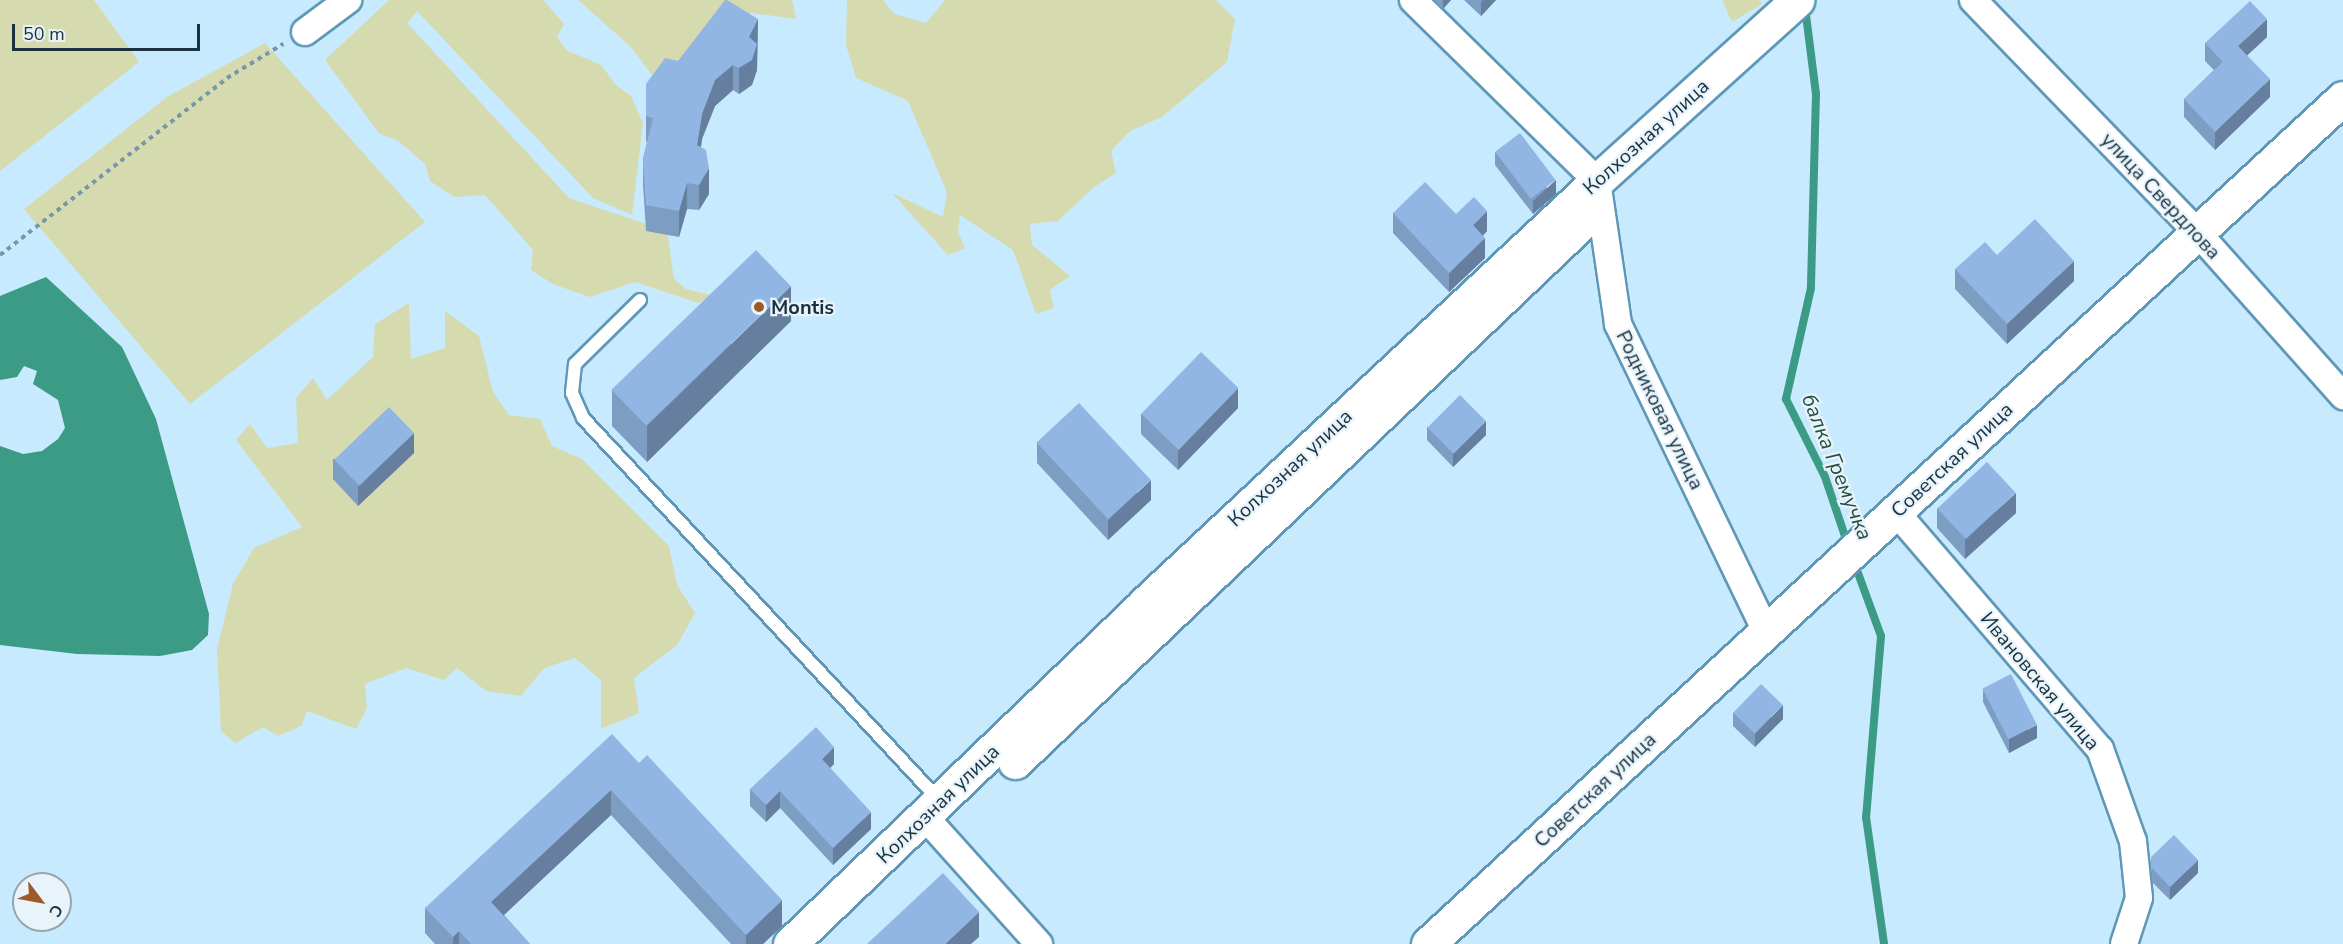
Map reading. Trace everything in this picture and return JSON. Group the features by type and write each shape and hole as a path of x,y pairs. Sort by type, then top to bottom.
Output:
{"street":[{"path":"305,32 348,0"},
{"path":"1413,0 1598,190"},
{"name":"улица Свердлова","path":"1973,0 2197,232 2343,396"},
{"name":"Колхозная улица","path":"821,944 935,818 1144,604 1598,190 1792,4"},
{"name":"Советская улица","path":"1428,944 2343,98"},
{"name":"Родниковая улица","path":"1598,190 1618,324 1766,631"},
{"name":"Ивановская улица","path":"1895,511 2100,749 2133,842 2139,898 2124,944"},
{"path":"935,818 1039,944"},
{"name":"Колхозная улица","path":"790,944 935,818"}],"lane":[{"path":"640,300 575,364 572,393 583,418 935,818"}],"path":[{"path":"0,255 226,78 305,32"}],"shaded area":[{"path":"0,0 94,0 139,62 0,171"},
{"path":"389,0 543,0 564,24 557,37 566,50 601,65 616,85 631,96 643,123 632,215 593,198 417,11 407,23 569,198 667,231 674,279 686,289 714,296 698,303 635,282 590,297 553,284 531,270 533,250 485,195 454,197 430,181 425,164 398,141 379,133 325,60"},
{"path":"578,0 792,0 796,19 752,13 721,20 669,98 631,47"},
{"path":"847,0 883,0 894,14 926,23 945,0 1216,0 1235,19 1227,62 1162,117 1130,131 1111,151 1116,173 1094,187 1058,221 1030,224 1032,245 1070,276 1050,290 1054,308 1036,314 1013,250 960,215 958,232 965,248 948,255 892,193 943,217 947,192 908,101 856,78 846,45"},
{"path":"1722,0 1760,0 1762,4 1732,22"},
{"path":"265,43 425,222 190,404 24,209 167,97"},
{"path":"46,277 122,347 156,419 209,614 208,635 192,650 160,656 77,654 0,645 0,446 23,454 42,451 58,439 65,428 58,400 33,384 37,371 24,366 17,377 0,380 0,296"},
{"path":"409,303 411,359 445,348 445,311 479,336 493,392 509,415 540,419 552,446 582,459 669,546 677,585 695,613 677,645 634,678 639,713 601,729 601,680 575,658 544,668 521,696 486,691 457,668 444,680 406,668 365,684 367,708 356,729 307,711 301,726 278,736 263,727 235,743 221,731 217,649 233,584 254,548 302,527 236,440 250,424 267,448 298,443 296,398 313,378 327,400 373,357 375,324"}],"building":[{"path":"725,0 758,19 749,37 757,44 752,60 739,68 733,65 715,80 702,114 697,145 706,150 709,168 699,185 687,183 679,211 646,205 643,159 653,118 646,116 646,84 665,58 678,61"},
{"path":"2250,1 2267,19 2238,46 2270,79 2215,132 2184,99 2223,62 2205,43"},
{"path":"1520,133 1556,180 1531,199 1495,152"},
{"path":"1425,182 1456,214 1474,197 1487,211 1473,225 1485,238 1449,273 1393,213"},
{"path":"2035,219 2074,261 2007,324 1955,269 1985,242 1997,255"},
{"path":"756,250 791,286 646,426 611,390"},
{"path":"1201,352 1238,388 1179,450 1141,414"},
{"path":"1460,395 1486,421 1454,454 1427,428"},
{"path":"1079,403 1151,480 1108,519 1037,443"},
{"path":"389,407 414,433 359,486 334,460"},
{"path":"1987,462 2016,493 1966,539 1937,508"},
{"path":"2011,674 2037,725 2008,739 1982,689"},
{"path":"1761,684 1783,705 1755,734 1733,713"},
{"path":"816,727 834,747 822,759 871,812 833,848 780,791 766,805 750,789"},
{"path":"612,734 639,763 647,755 782,900 746,935 611,790 491,902 530,944 471,944 459,931 453,937 425,908"},
{"path":"2174,835 2198,860 2170,887 2152,868 2151,857"},
{"path":"943,873 979,912 945,944 867,944"}],"waterway":[{"name":"балка Гремучка","path":"1805,7 1816,94 1811,288 1786,399 1825,477 1848,545"},
{"name":"балка Гремучка","path":"1854,562 1881,636 1866,817 1884,944"}],"place":[{"name":"Montis","path":"759,307"}]}
